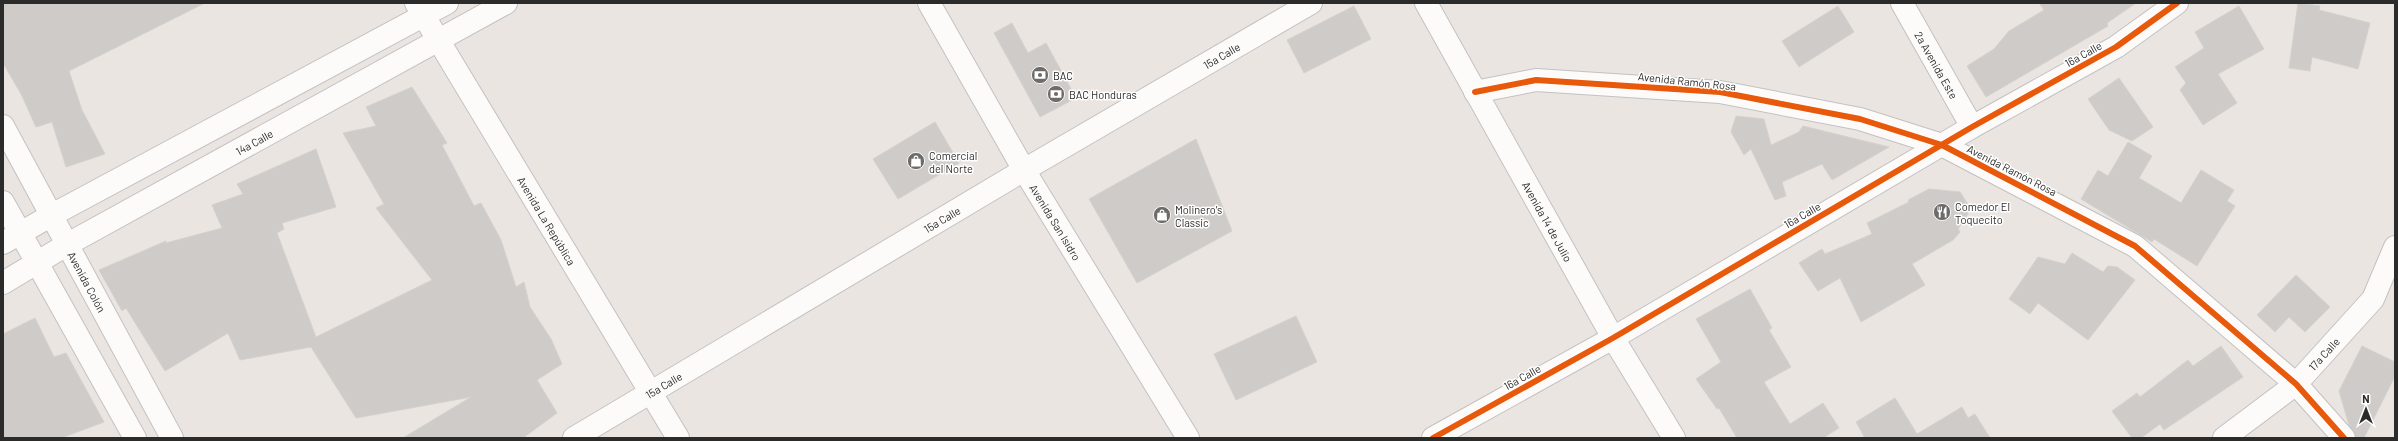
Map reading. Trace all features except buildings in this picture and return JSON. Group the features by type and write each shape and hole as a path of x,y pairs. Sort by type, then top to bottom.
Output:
{"street":[{"path":"12,238 420,10 446,3"},
{"name":"14a Calle","path":"3,283 68,244 439,42 506,3"},
{"name":"Avenida San Isidro","path":"929,3 1024,170 1188,438"},
{"name":"15a Calle","path":"574,438 652,393 1024,170 1311,3"},
{"name":"Avenida 14 de Julio","path":"1426,3 1613,338 1674,438"},
{"name":"2a Avenida Este","path":"1902,3 1972,127"},
{"name":"16a Calle","path":"1433,438 1613,338 1972,127 2116,47 2177,3"},
{"name":"Avenida La República","path":"420,10 678,438"},
{"name":"Avenida Ramón Rosa","path":"1475,92 1536,80 1720,92 1860,119 1942,145 2135,246 2296,384 2344,438"},
{"name":"Avenida Colón","path":"3,126 172,438"},
{"path":"3,202 12,238 38,263 135,438"},
{"name":"17a Calle","path":"2224,438 2296,384 2374,299 2395,246"}],"cycle path":[{"path":"1433,438 1613,338 1972,127 2116,47 2177,3"},
{"path":"1475,92 1536,80 1720,92 1860,119 1942,145 2135,246 2296,384 2344,438"}],"place":[{"name":"BAC","path":"1040,75"},
{"name":"BAC Honduras","path":"1056,94"},
{"name":"Comercial del Norte","path":"916,161"},
{"name":"Comedor El Toquecito","path":"1942,212"},
{"name":"Molinero's Classic","path":"1162,215"}]}
